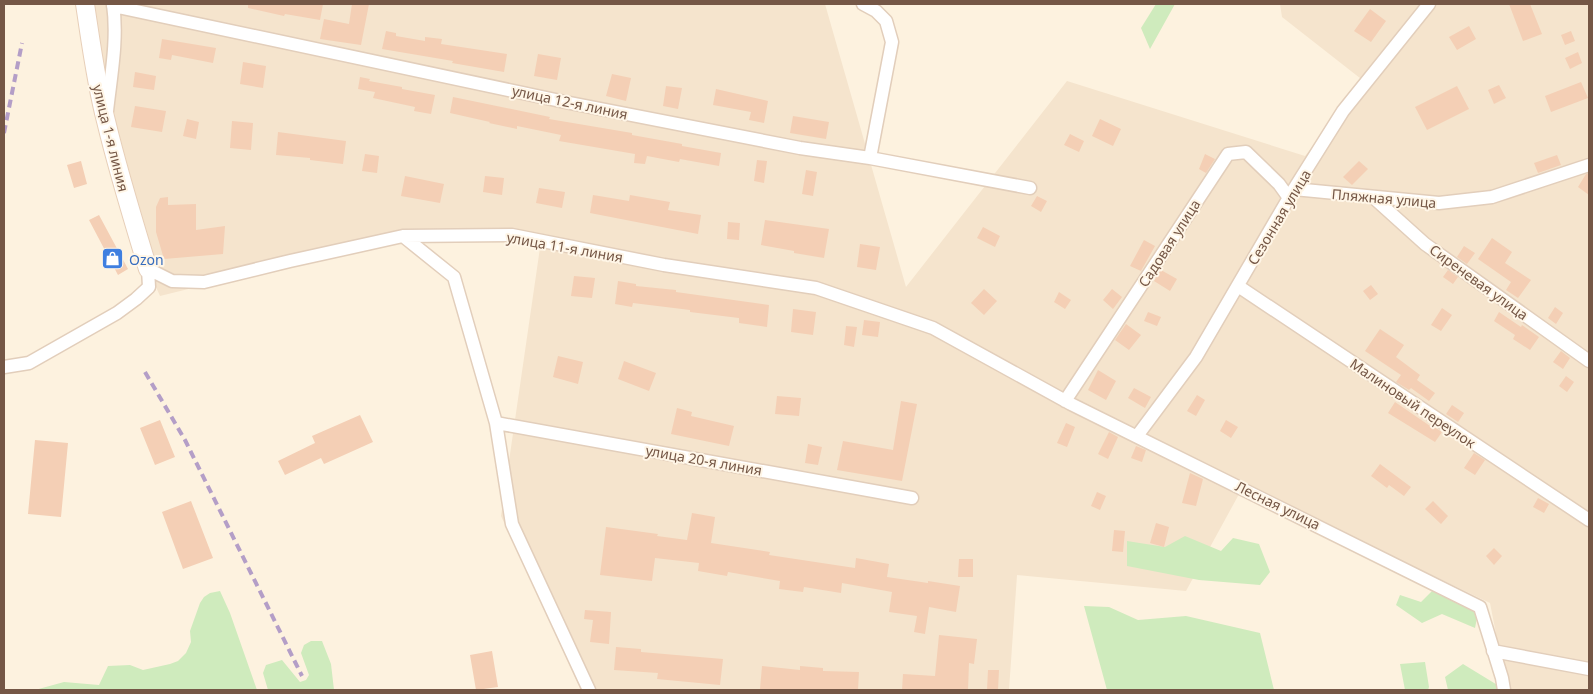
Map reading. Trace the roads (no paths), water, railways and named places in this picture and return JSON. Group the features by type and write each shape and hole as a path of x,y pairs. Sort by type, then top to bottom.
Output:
{"street":[{"name":"улица 1-я линия","path":"85,4 105,120 124,193 148,269"},
{"path":"863,4 876,11 886,21 892,42 870,158"},
{"name":"Сезонная улица","path":"1137,436 1196,357 1343,111 1429,4"},
{"path":"105,120 113,65 115,29 113,5"},
{"name":"улица 12-я линия","path":"113,5 570,103 800,148 870,158 1030,188"},
{"name":"Садовая улица","path":"1065,401 1228,154 1246,152 1292,194"},
{"name":"Пляжная улица","path":"1292,194 1439,203 1492,197 1589,166"},
{"name":"Сиреневая улица","path":"1374,198 1425,244 1589,361"},
{"name":"улица 11-я линия","path":"148,269 172,281 204,282 403,236 512,235 664,265 816,288 933,328 948,337"},
{"path":"403,236 454,277 496,422 512,524 589,690"},
{"path":"4,367 29,363 117,313 149,287 148,269"},
{"name":"Малиновый переулок","path":"1238,286 1589,520"},
{"name":"Лесная улица","path":"948,337 1065,401 1480,607 1504,690"},
{"name":"улица 20-я линия","path":"496,422 912,498"},
{"path":"1494,652 1589,669"}],"railway":[{"path":"4,133 22,43"},
{"path":"145,372 185,440 302,676"}],"place":[{"name":"Ozon","path":"113,259"}]}
